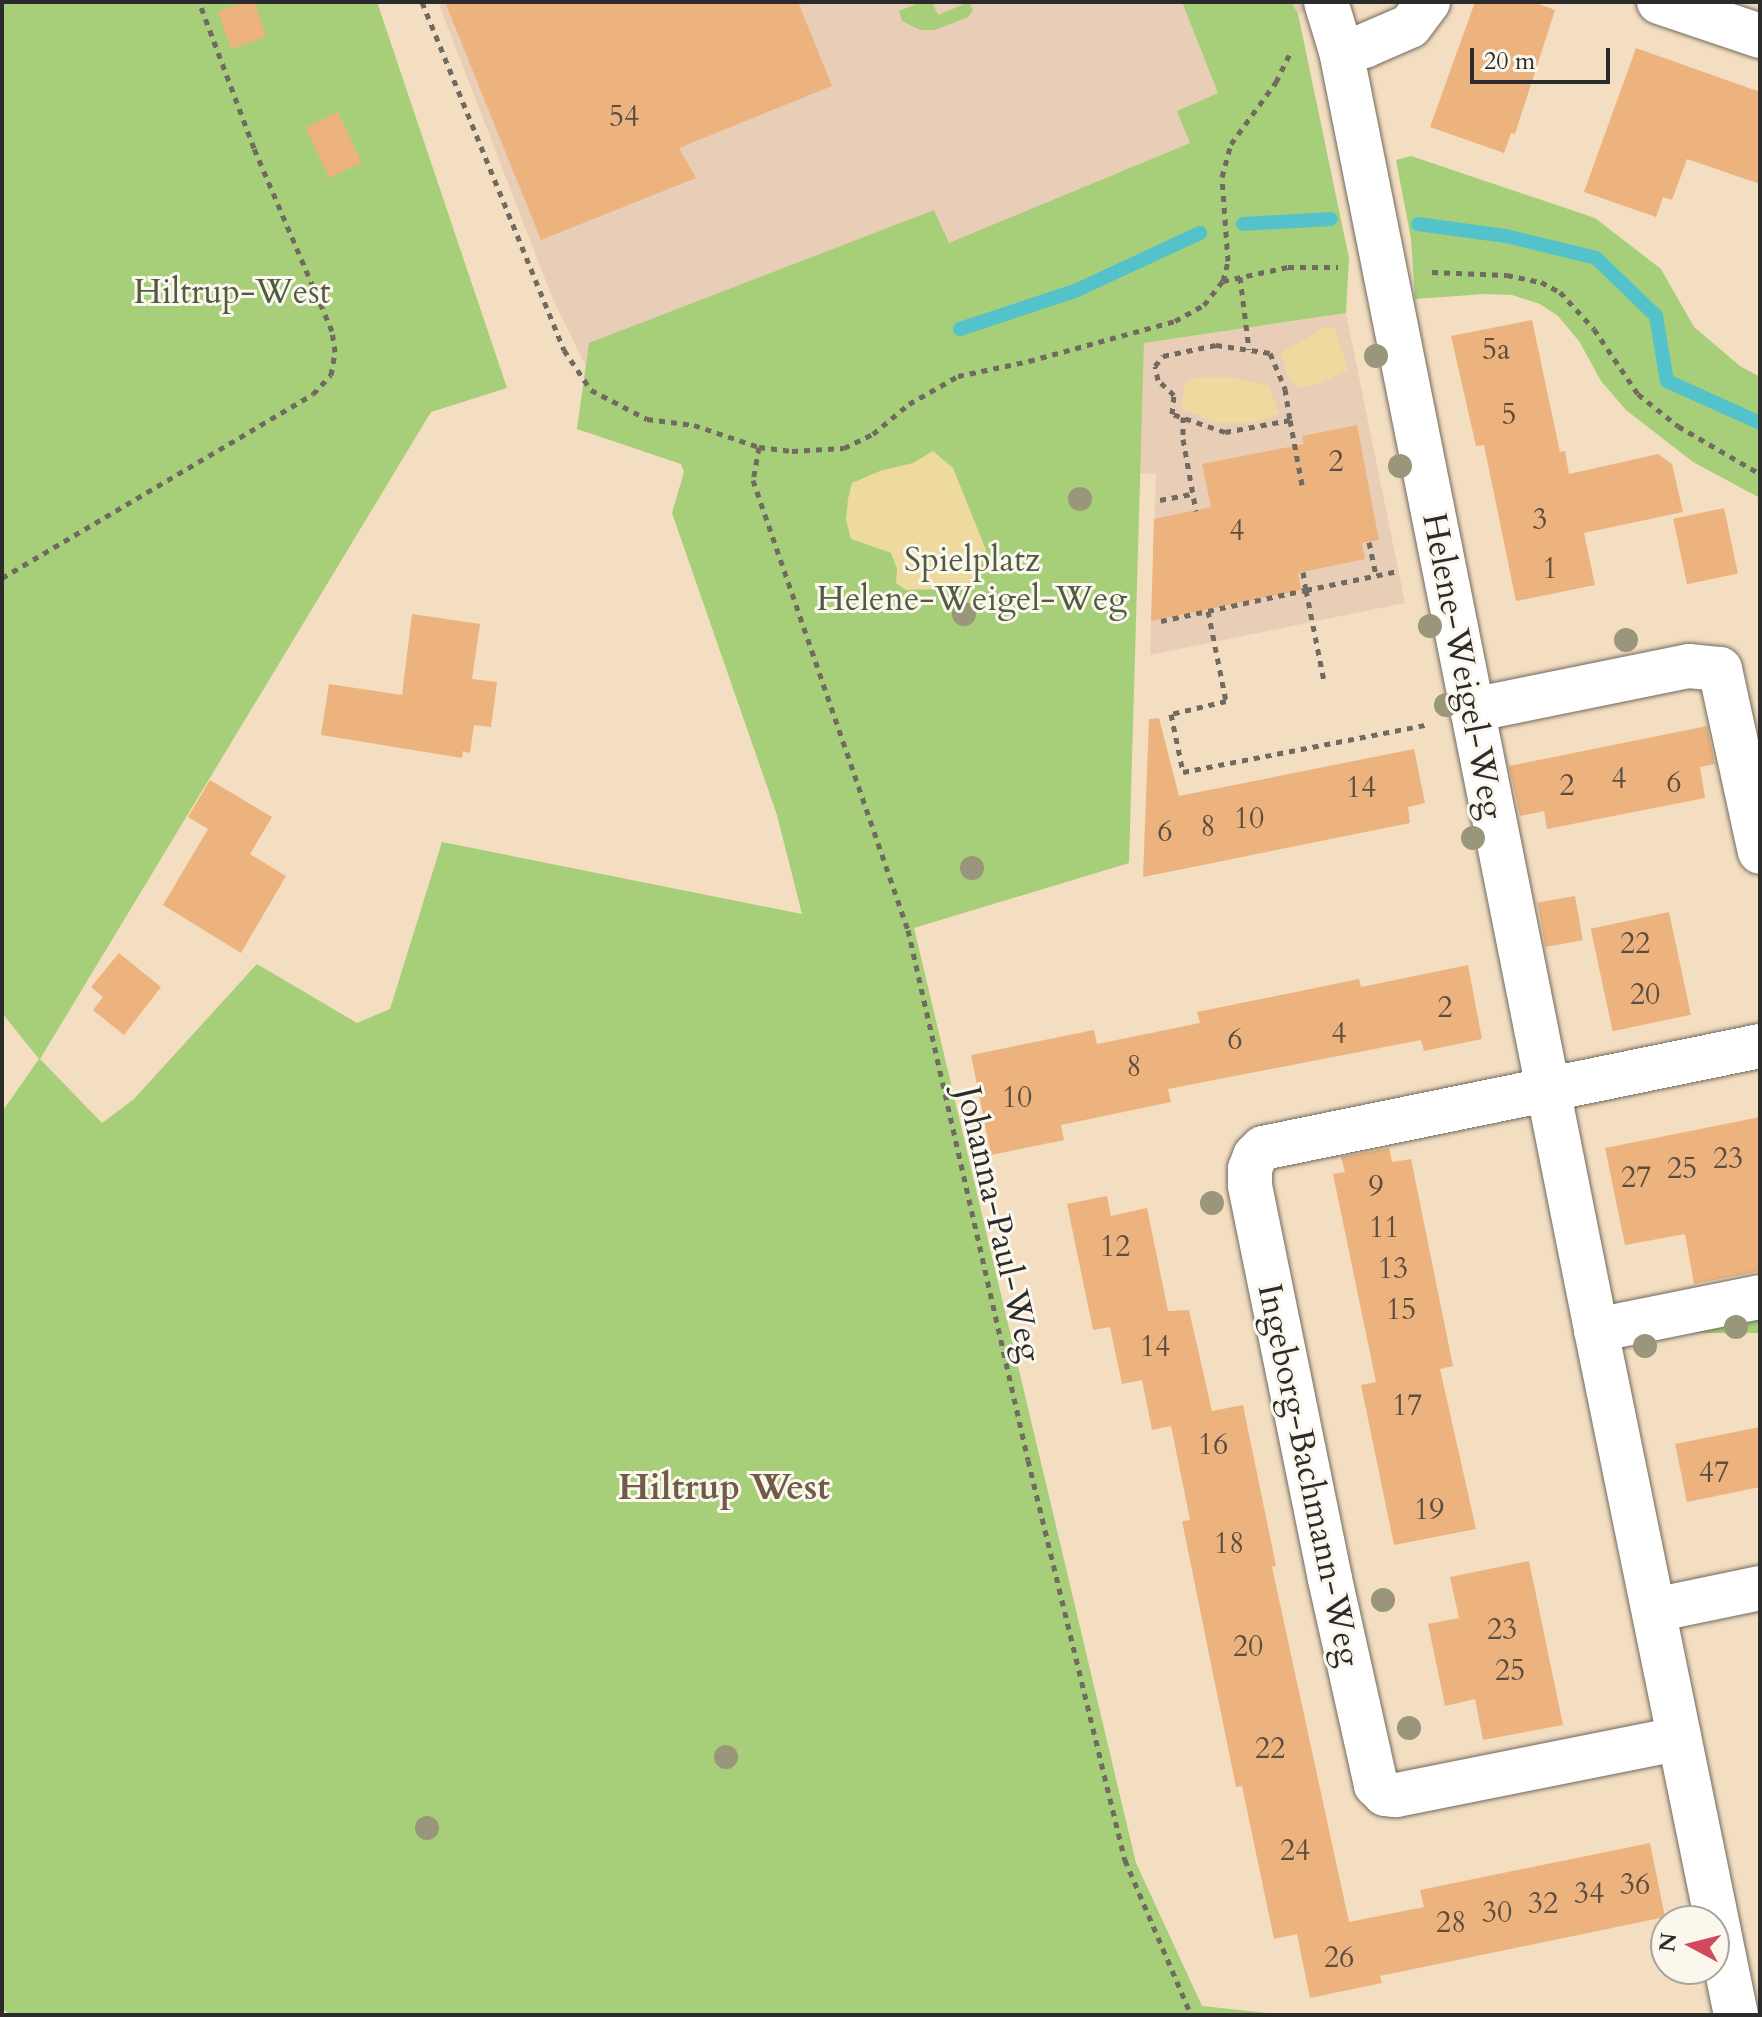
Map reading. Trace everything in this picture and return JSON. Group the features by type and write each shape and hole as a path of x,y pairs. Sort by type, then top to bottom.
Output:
{"street":[{"path":"1334,24 1364,46 1410,26 1428,2"},
{"path":"1659,2 1760,36"},
{"name":"Helene-Weigel-Weg","path":"1334,24 1654,1610 1677,1739 1736,2015"},
{"path":"1473,713 1689,666 1720,669 1760,852"},
{"path":"1548,1090 1760,1046"},
{"name":"Ingeborg-Bachmann-Weg","path":"1548,1090 1263,1148 1255,1156 1250,1169 1250,1185 1330,1579 1376,1785 1385,1794 1396,1795 1677,1739"},
{"path":"1596,1330 1760,1297"},
{"path":"1654,1610 1760,1588"}],"path":[{"path":"2,578 313,394 331,375 335,352 332,331 254,148 199,2"},
{"path":"422,2 564,350 591,390 647,419 694,425 759,447 816,452 844,448 873,434 909,404 958,376 1029,361 1175,321 1204,305 1223,281 1228,239 1222,177 1231,144 1276,82 1293,46 1334,24"},
{"path":"1223,281 1288,267 1507,275 1541,282 1560,292 1594,329 1638,394 1678,426 1760,474"},
{"path":"1240,277 1249,349"},
{"path":"1290,420 1225,432 1172,414 1174,395 1158,380 1155,366 1163,356 1216,345 1270,353 1285,389 1303,490"},
{"path":"1183,416 1183,439 1196,511"},
{"name":"Johanna-Paul-Weg","path":"759,447 753,480 908,930 1028,1460 1125,1860 1191,2015"},
{"path":"1160,500 1192,494"},
{"path":"1369,542 1376,576"},
{"path":"1161,621 1442,562"},
{"path":"1303,572 1324,681"},
{"path":"1208,611 1226,701 1171,714 1183,772 1473,713"}],"shaded area":[{"path":"438,2 1336,2 1298,14 1207,148 945,254 589,373 552,297"},
{"path":"1346,313 1405,603 1150,655 1156,474 1140,473 1144,343"}],"green space":[{"path":"2,2 377,2 507,388 431,412 40,1059 102,1123 134,1099 257,964 357,1023 390,1009 442,842 802,914 777,815 672,513 684,472 681,464 577,429 589,343 934,210 949,243 1190,143 1177,111 1218,93 1182,2 1291,2 1298,14 1349,258 1346,313 1144,343 1129,863 914,928 1136,1863 1202,2006 1285,2015 10,2015 2,2008 2,1112 39,1059 2,1013"},
{"path":"921,2 932,2 938,15 969,2 973,10 968,17 935,30 920,30 902,21 899,11"},
{"path":"1411,156 1595,218 1661,269 1694,327 1740,366 1760,377 1760,498 1693,462 1626,410 1601,381 1579,341 1558,316 1540,304 1512,295 1415,299 1411,239 1396,160"},
{"path":"1620,1320 1760,1320 1760,1333 1620,1333"}],"sand":[{"path":"1325,327 1334,327 1348,370 1321,383 1297,388 1287,374 1281,353"},
{"path":"1194,377 1230,377 1268,385 1279,413 1256,423 1218,423 1182,409 1185,383"},
{"path":"933,451 953,468 986,550 975,581 940,589 906,590 896,583 897,569 891,553 851,539 846,520 848,499 852,483 880,471 913,463"}],"building":[{"path":"255,2 266,37 231,49 218,11"},
{"path":"445,2 798,2 832,86 679,148 696,178 541,240"},
{"path":"1475,2 1534,2 1555,10 1515,134 1511,133 1504,153 1430,127"},
{"path":"1636,48 1760,92 1760,184 1687,159 1672,200 1663,197 1656,217 1584,192"},
{"path":"338,112 362,163 329,178 305,127"},
{"path":"1532,320 1560,452 1565,451 1569,474 1658,454 1672,464 1683,512 1584,533 1595,585 1516,601 1484,445 1476,446 1451,336"},
{"path":"1357,425 1379,540 1362,543 1365,559 1298,573 1301,590 1151,621 1154,519 1211,507 1202,464 1304,444 1302,436"},
{"path":"1724,508 1738,574 1687,584 1673,519"},
{"path":"412,614 480,624 472,679 497,682 491,727 474,725 470,753 463,751 462,758 321,735 329,684 402,695"},
{"path":"1159,718 1179,796 1414,749 1425,803 1408,807 1410,823 1143,877 1149,719"},
{"path":"1707,726 1715,764 1700,767 1705,798 1547,829 1544,811 1520,816 1509,766"},
{"path":"210,780 272,817 250,854 286,876 241,953 163,905 208,829 188,817"},
{"path":"1575,896 1583,940 1545,947 1538,903"},
{"path":"1669,912 1691,1015 1613,1031 1591,929"},
{"path":"119,953 161,987 124,1035 93,1010 103,997 91,987"},
{"path":"1468,965 1482,1039 1424,1051 1421,1040 1168,1089 1171,1102 1061,1125 1064,1140 991,1155 971,1055 1094,1030 1097,1044 1200,1023 1197,1012 1359,979 1361,987"},
{"path":"1760,1117 1760,1271 1694,1284 1685,1234 1625,1245 1605,1148"},
{"path":"1389,1148 1392,1162 1411,1159 1453,1366 1440,1369 1476,1529 1394,1545 1361,1385 1376,1382 1333,1174 1345,1172 1341,1157"},
{"path":"1107,1196 1111,1216 1147,1208 1168,1311 1189,1310 1212,1411 1243,1405 1276,1566 1272,1567 1349,1922 1424,1907 1420,1890 1650,1843 1663,1905 1650,1905 1650,1920 1380,1976 1382,1983 1310,1998 1297,1934 1274,1939 1242,1786 1236,1787 1182,1521 1190,1520 1171,1426 1152,1430 1142,1380 1122,1384 1110,1327 1093,1330 1067,1204"},
{"path":"1760,1427 1760,1487 1687,1502 1675,1444"},
{"path":"1529,1561 1563,1725 1483,1740 1475,1699 1445,1706 1428,1624 1459,1618 1450,1577"}],"waterway":[{"path":"1243,224 1331,219"},
{"path":"1418,224 1506,236 1596,258 1656,316 1667,381 1760,423"},
{"path":"960,329 1075,291 1200,233"}],"district":[{"name":"Hiltrup West","path":"724,1488"}],"park label":[{"name":"Hiltrup-West","path":"232,293"},
{"name":"Spielplatz Helene-Weigel-Weg","path":"972,580"}]}
